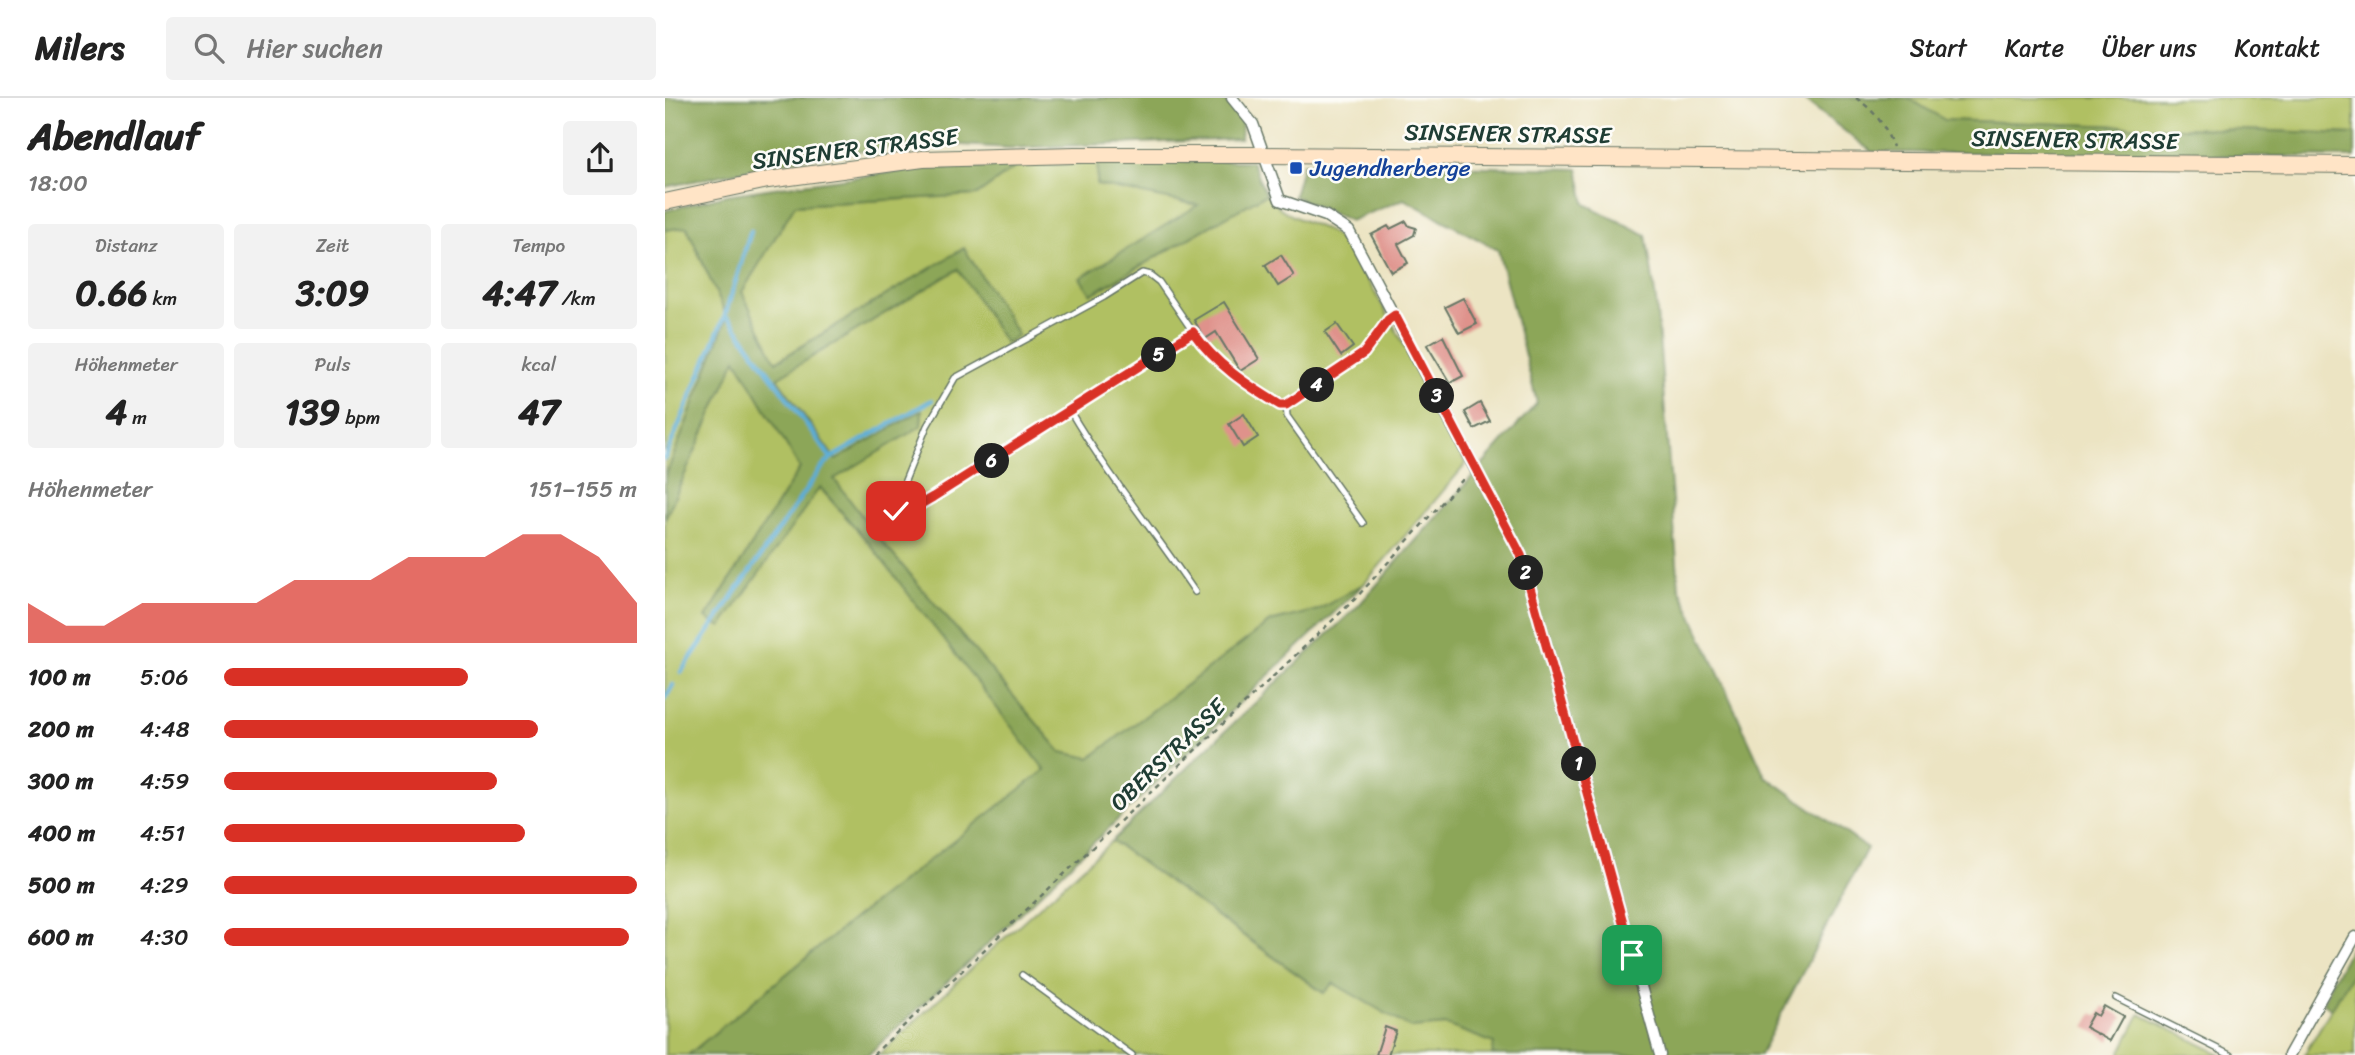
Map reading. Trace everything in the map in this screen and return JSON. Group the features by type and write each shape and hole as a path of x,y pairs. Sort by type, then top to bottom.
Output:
{"main road":[{"name":"SINSENER STRASSE","path":"665,202 768,180 923,159 1075,155 2355,165"}],"street":[{"path":"1232,98 1253,124 1280,200 1326,216 1349,231 1521,555 1660,1055"},
{"path":"2289,1055 2355,937"}],"lane":[{"path":"1193,332 902,515 896,511 896,503 927,426 955,378 1142,274 1150,275 1159,282 1204,348 1237,379 1280,405 1286,405 1364,353 1388,320 1395,315"},
{"path":"1286,405 1287,416 1363,523"},
{"path":"1070,411 1092,449 1195,592"},
{"path":"1022,975 1132,1055"},
{"path":"2116,998 2230,1055"}],"path":[{"path":"1856,98 1884,125 1893,147 1894,160"},
{"name":"OBERSTRASSE","path":"873,1055 1355,599 1474,467"}],"green space":[{"path":"665,98 1223,98 1242,122 1241,139 1010,148 931,143 804,158 665,187"},
{"path":"1802,98 1908,98 1945,120 2355,134 2355,157 1872,152"},
{"path":"1908,98 2355,98 2355,134 1944,120"},
{"path":"1251,161 1266,194 1091,294 1080,278 1198,205 1097,185 1098,162"},
{"path":"1098,162 1097,185 1199,205 1080,278 1092,294 1266,194 1285,212 1323,228 1350,249 1466,464 1365,583 1318,610 1270,622 1090,758 1061,752 877,536 834,479 921,426 922,411 836,461 777,378 959,269 1005,342 1018,335 964,248 775,362 742,292 795,205 977,195 1017,166"},
{"path":"1303,163 1578,169 1585,204 1646,235 1656,300 1679,587 1765,776 1867,848 1760,1055 1492,1055 1494,1043 1446,1025 1411,1028 1333,983 1324,993 1112,841 1359,605 1537,403 1498,250 1404,199 1350,221 1294,196"},
{"path":"1017,166 977,195 795,205 742,292 776,362 964,248 1018,335 1005,343 958,269 777,378 836,460 922,410 921,426 834,479 877,536 1061,752 1090,758 1270,622 1318,610 1365,583 868,1055 688,1055 856,917 1045,770 868,542 820,487 721,627 706,618 800,468 736,359 665,519 665,478 727,317 687,227 665,230 665,211 726,195 927,168"},
{"path":"686,226 727,317 665,478 665,230"},
{"path":"736,358 800,468 706,618 721,627 819,487 868,542 1046,770 856,917 688,1055 665,1055 665,519"},
{"path":"1112,841 1323,993 1333,983 1411,1028 1446,1025 1495,1043 1492,1055 879,1055"},
{"path":"2355,940 2355,969 2331,1010 2324,1003 2331,983"},
{"path":"2355,969 2355,1055 2304,1055"},
{"path":"2140,1014 2222,1055 2119,1055"}],"building":[{"path":"1406,221 1409,226 1416,228 1414,235 1398,244 1408,263 1391,272 1371,235"},
{"path":"1281,255 1294,276 1278,286 1265,265"},
{"path":"1463,298 1477,324 1459,333 1445,307"},
{"path":"1224,302 1259,359 1240,371 1216,332 1205,339 1194,320"},
{"path":"1337,324 1353,347 1341,356 1325,332"},
{"path":"1443,336 1463,376 1450,383 1427,345"},
{"path":"1480,403 1490,421 1474,429 1465,412"},
{"path":"1244,414 1258,437 1243,447 1229,424"},
{"path":"2104,1006 2123,1017 2110,1041 2085,1027 2093,1013 2098,1016"},
{"path":"1385,1027 1396,1031 1388,1055 1376,1055"}],"waterway":[{"path":"665,458 725,315 751,231"},
{"path":"725,315 831,458"},
{"path":"681,672 819,471 831,458 932,400"},
{"path":"665,699 673,685"}],"place":[{"name":"Jugendherberge","path":"1296,168"}],"route":[{"path":"896,511 902,515 933,497 1193,332 1204,348 1237,379 1280,405 1286,405 1364,353 1388,320 1395,315 1521,555 1632,955"}]}
